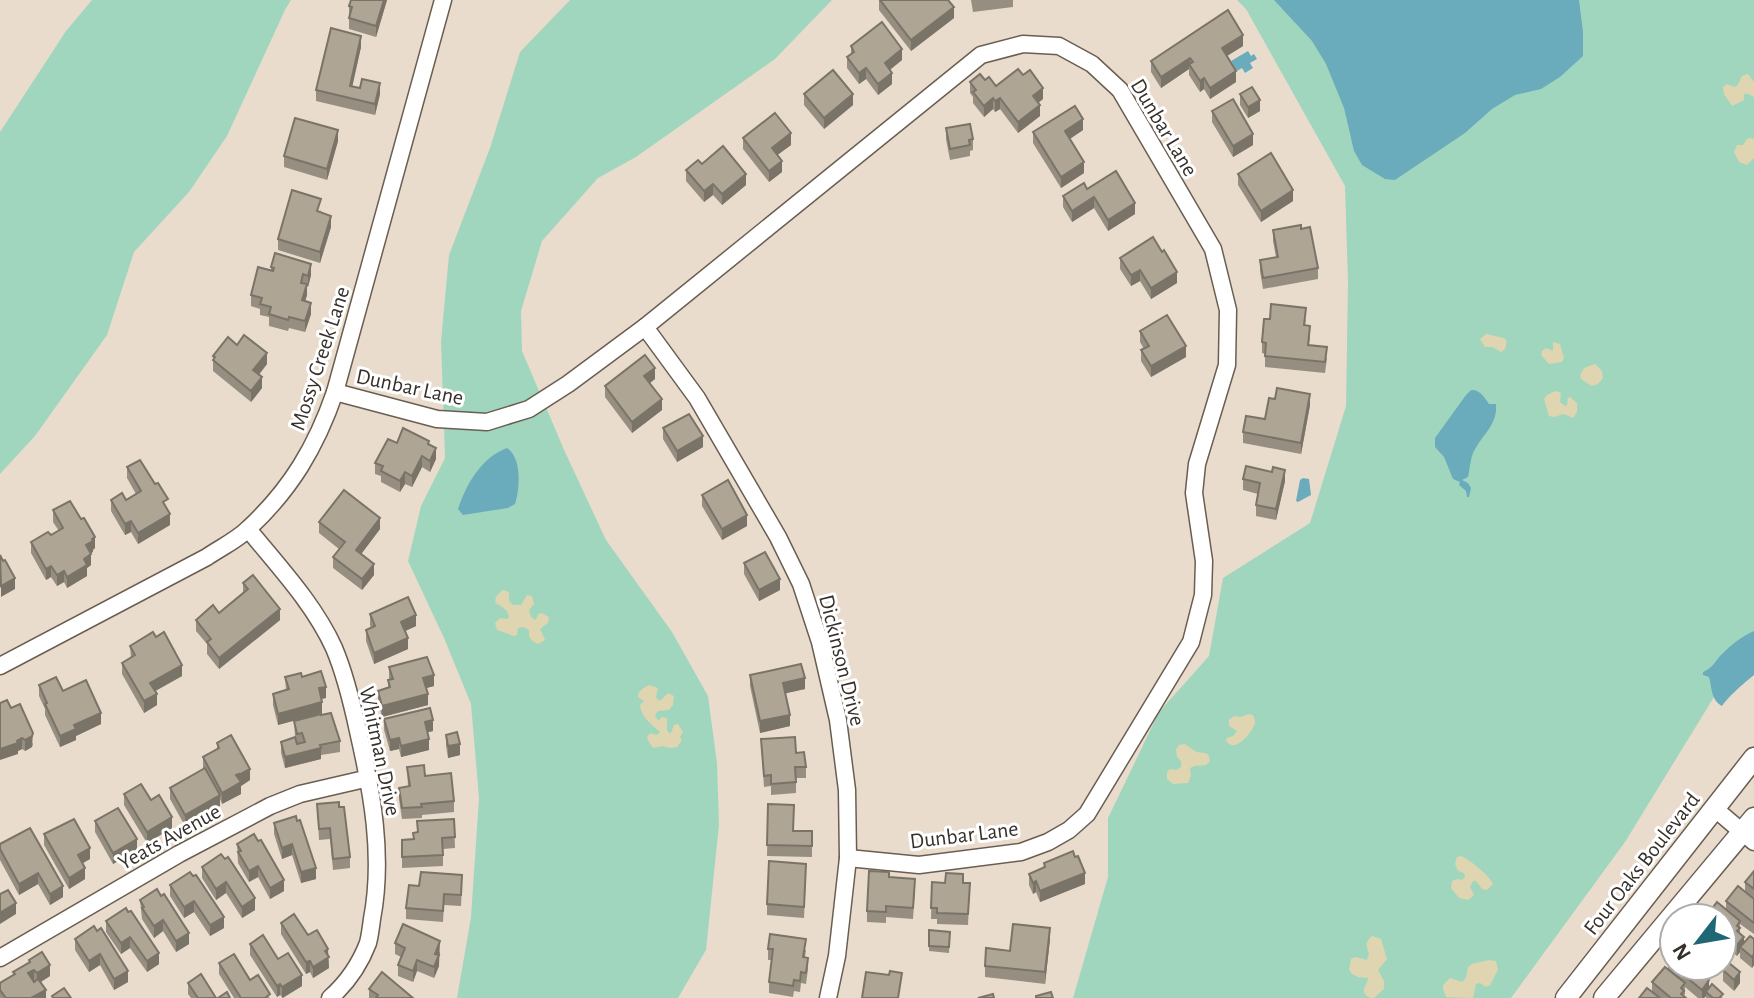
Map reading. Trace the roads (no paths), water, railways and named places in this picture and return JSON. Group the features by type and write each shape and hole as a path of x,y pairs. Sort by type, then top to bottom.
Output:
{"street":[{"name":"Mossy Creek Lane","path":"0,666 207,557 248,529 304,463 324,425 335,392 443,0"},
{"name":"Dunbar Lane","path":"335,392 437,419 487,422 529,409 645,327 981,55 1023,44 1059,46 1092,64 1120,90 1213,249 1228,310 1227,365 1197,464 1194,493 1204,561 1203,595 1191,642 1087,814 1069,830 1021,852 927,864 848,858"},
{"name":"Dickinson Drive","path":"645,327 697,398 778,537 801,584 820,642 838,720 847,790 848,858 837,956 828,998"},
{"name":"Whitman Drive","path":"248,529 315,614 334,650 351,699 369,778 377,846 376,902 368,942 342,988 330,998"},
{"name":"Four Oaks Boulevard","path":"1566,998 1754,758"},
{"name":"Yeats Avenue","path":"0,958 179,854 270,806 300,794 369,778"},
{"path":"1604,998 1750,831 1714,808"}],"water":[{"path":"1274,0 1579,0 1583,56 1541,89 1515,95 1492,109 1465,133 1395,180 1385,179 1362,165 1354,151 1344,108 1326,64 1312,41"},
{"path":"1248,51 1257,59 1250,63 1253,68 1245,73 1242,68 1237,71 1231,61"},
{"path":"1471,390 1480,392 1489,404 1496,404 1496,411 1473,454 1468,477 1462,480 1471,488 1467,497 1435,447 1435,438"},
{"path":"507,448 517,466 519,482 515,504 508,508 463,515 458,509 470,481 490,458"},
{"path":"1309,479 1311,495 1298,502 1300,480"},
{"path":"1754,631 1754,675 1722,706 1714,697 1709,677 1703,672 1733,644"}]}
